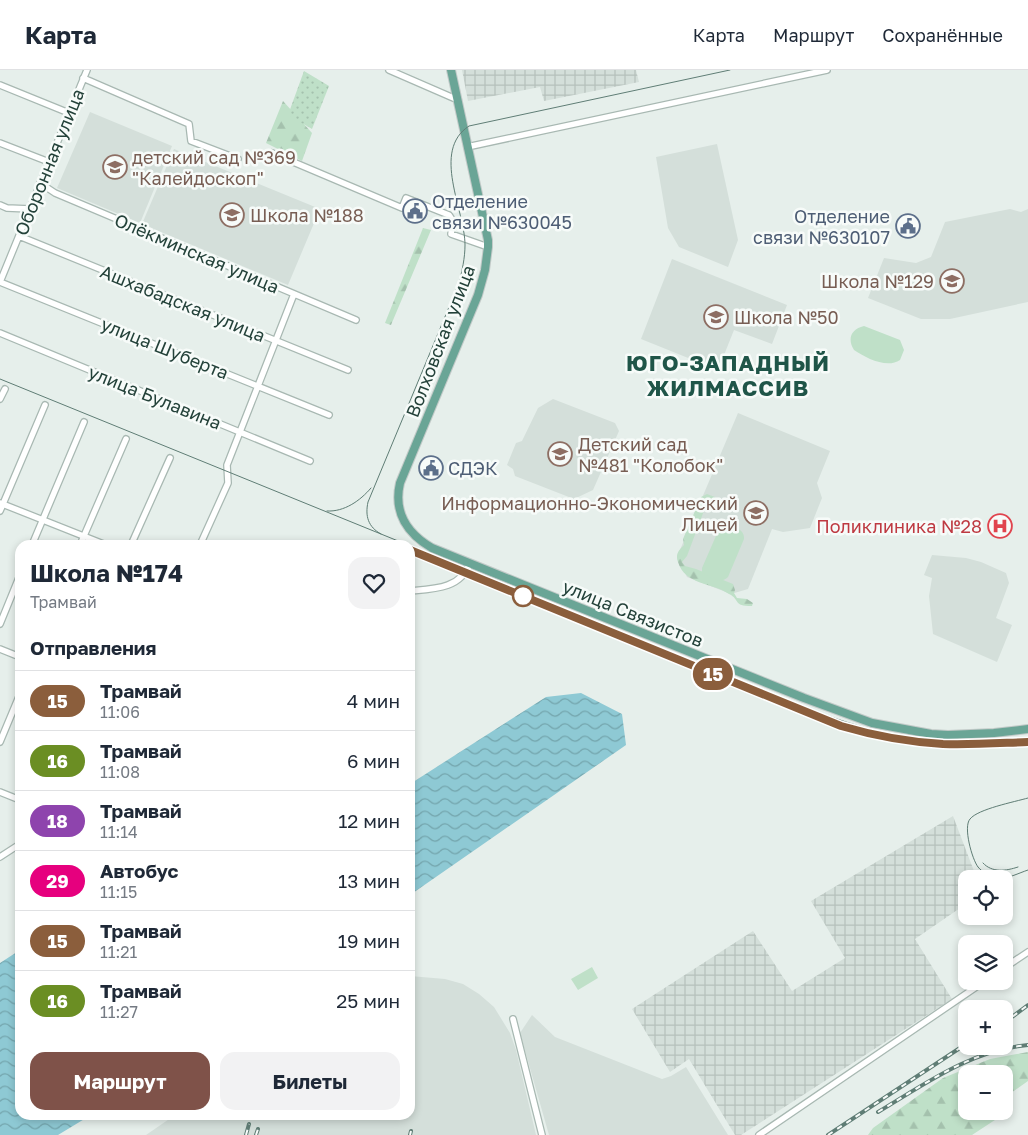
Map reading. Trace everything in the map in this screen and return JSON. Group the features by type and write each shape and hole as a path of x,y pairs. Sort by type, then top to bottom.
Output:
{"main road":[{"name":"Волховская улица","path":"432,548 418,540 407,526 399,512 398,493 400,483 478,295 485,270 488,247 452,70"},
{"name":"улица Связистов","path":"432,548 804,698 872,723 932,734 948,735 1028,729"}],"street":[{"name":"Оборонная улица","path":"0,282 2,269 19,236 86,70"},
{"path":"389,70 458,100"},
{"path":"467,147 827,70"},
{"path":"83,78 190,124 192,141 238,159"},
{"path":"0,85 69,113"},
{"path":"0,143 49,162"},
{"path":"272,153 402,208 406,198 449,215 453,221 451,234 488,247"},
{"name":"Олёкминская улица","path":"40,183 55,193 356,320"},
{"path":"0,205 7,208 30,209"},
{"name":"Ашхабадская улица","path":"19,236 348,370"},
{"name":"улица Шуберта","path":"0,282 330,415"},
{"path":"202,540 228,483 227,465 294,294"},
{"name":"улица Булавина","path":"0,333 310,461"},
{"path":"0,399 5,388"},
{"path":"0,511 45,405"},
{"path":"34,540 84,422"},
{"path":"82,540 126,439"},
{"path":"134,540 170,458"},
{"path":"2,503 93,540"},
{"path":"415,591 452,585 465,572 470,563"},
{"path":"0,624 15,588"},
{"path":"0,648 15,655"},
{"path":"0,742 15,706"},
{"path":"0,792 15,798"},
{"path":"0,857 15,847"},
{"path":"1013,962 1028,952"},
{"path":"759,1135 972,990"},
{"path":"513,1020 542,1135"}],"shaded area":[{"path":"462,70 636,70 639,82 544,101 540,87 468,101"},
{"name":"детский сад №369 \"Калейдоскоп\"","path":"90,112 172,146 140,223 57,188"},
{"path":"717,144 738,240 728,267 679,247 668,228 656,157"},
{"name":"Школа №188","path":"174,149 320,209 288,285 142,224"},
{"name":"Школа №129","path":"1010,209 1021,212 1028,209 1028,302 950,319 921,319 868,298 884,258 916,263 931,257 945,222"},
{"name":"Школа №50","path":"672,259 787,305 772,344 734,330 718,370 641,339"},
{"name":"Детский сад №481 \"Колобок\"","path":"553,399 615,423 619,431 593,490 574,499 515,476 513,469 507,465 516,443 522,441 538,408"},
{"name":"Информационно-Экономический Лицей","path":"738,413 830,451 817,483 822,498 810,528 783,532 772,529 748,589 731,594 687,577 677,557"},
{"path":"932,555 966,558 981,562 1006,573 1009,583 996,618 1012,625 997,662 933,634 929,596 932,578 924,575"},
{"path":"953,816 974,870 958,870 958,909 915,939 952,999 741,1135 735,1135 689,1059 670,1072 632,1009 753,931 792,991 845,958 811,901"},
{"path":"415,976 445,979 463,984 479,994 494,1007 510,1033 516,1050 536,1135 146,1135 168,1120 415,1120"},
{"path":"532,1015 555,1037 662,1079 686,1067 728,1135 549,1135 520,1033"}],"green space":[{"path":"304,71 329,86 312,129 288,115"},
{"path":"283,101 312,133 302,161 266,143"},
{"path":"423,228 431,230 391,325 385,323"},
{"path":"864,326 900,340 904,350 900,360 883,363 870,359 854,350 851,335 856,329"},
{"path":"707,494 715,497 717,502 713,503 708,500 687,556 682,562 685,566 733,584 734,593 737,598 747,599 753,603 752,606 739,604 733,596 722,590 692,579 681,569 678,562 677,554 684,545 683,539 701,497"},
{"path":"726,524 741,531 744,539 728,577 718,580 702,572 702,568 719,529 722,525"},
{"path":"592,967 598,978 578,990 571,979"},
{"path":"1028,1052 1028,1081 1013,1092 1013,1065 975,1065 990,1059"},
{"path":"958,1072 958,1120 995,1120 972,1135 868,1135 873,1128 943,1078"}],"water":[{"path":"581,693 622,714 626,745 415,892 415,781 546,697"},
{"path":"15,953 15,1120 83,1120 58,1135 0,1135 0,963"}],"tram line":[{"path":"381,534 368,521 368,502 459,283 462,269 465,250 464,231 451,165 452,150 458,137 469,126 730,70"},
{"path":"0,379 396,540"},
{"path":"327,511 339,510 351,505 371,488"},
{"path":"415,548 848,723 879,732 944,742 1028,740"},
{"name":"15","path":"415,552 841,726 866,733 920,742 944,744 1028,742"},
{"path":"1028,798 997,806 974,815 970,819 967,829 973,857 978,867 985,873 1002,879 1028,870"},
{"path":"983,863 995,870 1018,867"}],"railway":[{"path":"1013,1016 1028,1005"},
{"path":"878,1112 931,1080 968,1061 1007,1048 1028,1045"},
{"path":"828,1135 958,1049"},
{"path":"246,1135 249,1124"},
{"path":"256,1135 258,1129"},
{"path":"410,1135 411,1131"}],"place":[{"name":"детский сад №369 \"Калейдоскоп\"","path":"115,167"},
{"name":"Отделение связи №630045","path":"415,211"},
{"name":"Школа №188","path":"232,215"},
{"name":"Отделение связи №630107","path":"908,226"},
{"name":"Школа №129","path":"952,281"},
{"name":"Школа №50","path":"716,317"},
{"name":"Детский сад №481 \"Колобок\"","path":"560,454"},
{"name":"СДЭК","path":"431,468"},
{"name":"Информационно-Экономический Лицей","path":"756,513"},
{"name":"Поликлиника №28","path":"1000,526"}],"district":[{"name":"ЮГО-ЗАПАДНЫЙ ЖИЛМАССИВ","path":"728,374"}]}
